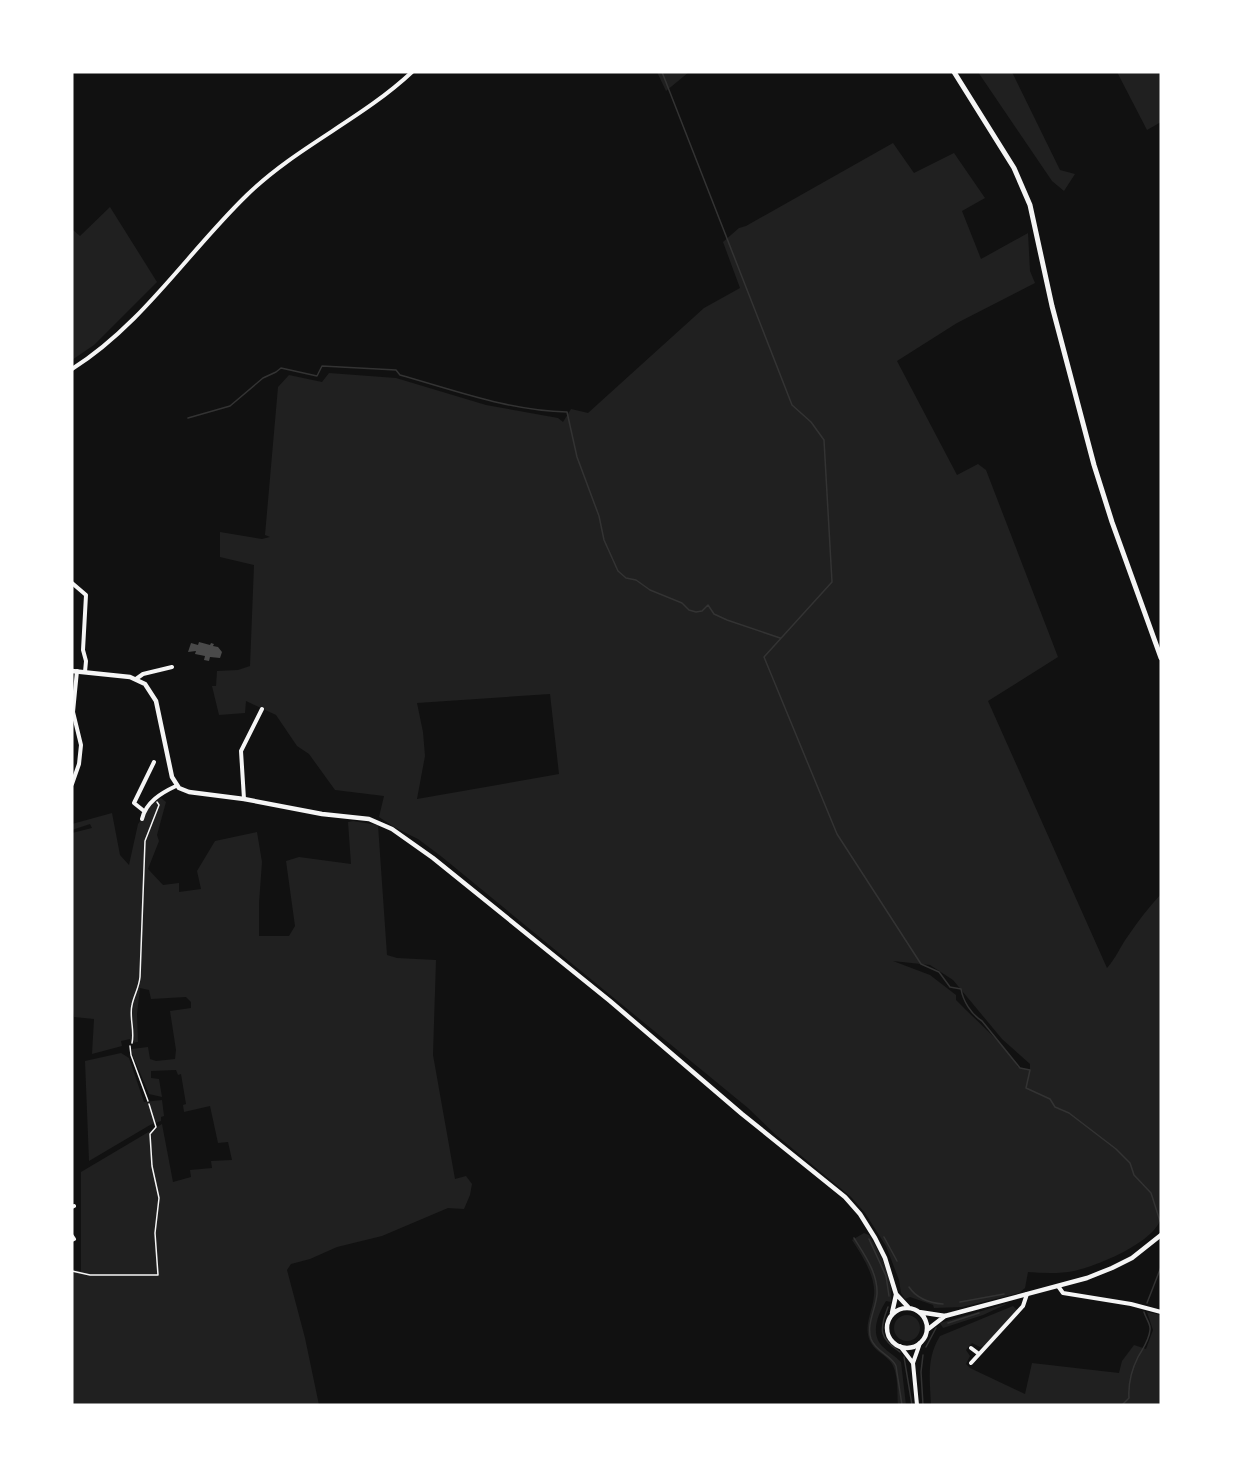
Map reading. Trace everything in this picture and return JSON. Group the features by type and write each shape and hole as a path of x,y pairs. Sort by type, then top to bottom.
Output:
{"main road":[{"path":"954,72 1014,168 1028,198 1052,306 1094,465 1161,658"}],"street":[{"path":"72,369 99,350 120,331 247,195 295,157 372,105 412,72"},
{"path":"72,583 86,595 83,650 86,661 85,672"},
{"path":"136,679 147,672 172,667"},
{"path":"72,784 79,764 81,745 73,712 74,671 136,679 145,684 156,701 172,777 176,786 189,792 244,799 322,814 375,820 412,842 464,882 845,1197 864,1219 883,1252 896,1294 909,1308"},
{"path":"244,799 241,751 262,709"},
{"path":"144,811 134,803 154,762"},
{"path":"142,819 144,811 155,799 164,791 176,786"},
{"path":"917,1405 913,1364 927,1330 945,1316 1058,1286 1112,1268 1140,1253 1161,1234"},
{"path":"72,1236 74,1239 72,1240"},
{"path":"1058,1286 1062,1293 1131,1304 1161,1312"},
{"path":"896,1294 888,1332 892,1341 900,1346 913,1364"},
{"path":"971,1363 1023,1306 1027,1294"},
{"path":"891,1316 900,1309 909,1308 945,1316"},
{"path":"920,1312 925,1319 927,1330"},
{"path":"900,1346 910,1347 920,1343"},
{"path":"971,1348 979,1354"}],"lane":[{"path":"130,1046 130,1055 148,1101"}],"path":[{"path":"130,1046 134,1036 132,1005 140,977 145,841 159,804 155,799"},
{"path":"72,1271 90,1275 158,1275 155,1233 159,1198 152,1166 150,1134 156,1127 148,1101"}],"shaded area":[{"path":"657,72 689,72 666,91"},
{"path":"978,72 1012,72 1060,170 1075,174 1064,191 1052,181"},
{"path":"1117,72 1161,72 1161,122 1147,130"},
{"path":"893,143 914,173 954,153 985,198 962,211 981,259 1028,233 1030,271 1035,283 957,323 897,361 957,475 978,464 986,470 1058,657 988,701 1107,968 1125,940 1161,894 1161,1217 1157,1226 1138,1243 1097,1264 1068,1272 1028,1272 1025,1288 1019,1293 962,1307 934,1308 933,1305 910,1297 905,1299 886,1246 865,1213 851,1197 776,1135 748,1108 442,857 418,839 379,817 384,796 335,790 309,754 297,746 276,715 246,701 245,713 219,715 212,686 216,686 217,671 238,670 250,666 254,565 220,557 220,532 262,539 270,537 265,535 278,387 289,375 322,382 329,373 396,378 486,405 558,418 563,422 571,409 588,413 704,308 740,288 723,242 739,228","holes":["550,694 559,774 417,799 425,756 417,703","893,961 930,965 953,980 1002,1039 1030,1064 1030,1070 1018,1067 997,1041 956,1000 956,995 930,975"]},
{"path":"110,207 157,282 94,345 72,360 72,231 80,236"},
{"path":"161,798 166,802 157,835 159,841 148,869 163,885 179,883 179,892 201,889 197,871 215,841 257,832 262,862 259,936 289,936 295,926 286,861 299,857 351,864 348,822 378,825 387,955 397,958 436,960 433,1055 455,1179 466,1176 472,1184 470,1195 464,1209 448,1208 382,1236 337,1247 310,1259 291,1264 287,1270 305,1338 319,1405 72,1405 72,1269 81,1271 81,1172 162,1124 173,1182 191,1177 190,1170 212,1168 211,1161 232,1160 228,1142 218,1143 210,1106 184,1112 183,1105 186,1104 181,1074 178,1075 176,1070 151,1071 151,1078 159,1079 162,1097 149,1094 132,1054 132,1049 148,1047 150,1059 156,1061 175,1059 176,1050 170,1011 191,1008 191,1002 186,997 151,999 149,990 140,988 137,1014 138,1042 131,1043 130,1039 121,1041 122,1046 92,1054 94,1019 74,1017 72,1003 72,833 92,828 90,824 72,830 72,824 112,813 120,855 129,865 138,824 152,804"},
{"path":"121,1053 129,1058 144,1102 162,1100 164,1116 161,1117 161,1121 150,1125 89,1161 85,1061"},
{"path":"864,1233 869,1235 882,1258 888,1275 891,1302 886,1301 880,1312 876,1324 876,1335 882,1346 901,1362 906,1405 898,1405 897,1381 892,1364 874,1347 868,1335 873,1301 873,1281 852,1240"},
{"path":"1009,1303 983,1315 943,1328 940,1323"},
{"path":"1013,1306 1017,1310 984,1346 980,1347 972,1343 966,1350 970,1356 966,1364 970,1368 1025,1394 1032,1363 1119,1373 1122,1361 1134,1345 1146,1349 1153,1330 1147,1312 1161,1315 1161,1405 931,1405 931,1361 940,1336"},
{"path":"907,1315 916,1319 920,1328 916,1337 907,1341 898,1337 894,1328 898,1319"}],"building":[{"path":"199,642 210,645 211,643 218,647 222,652 220,658 210,657 209,661 204,660 205,656 195,654 196,651 188,652 191,643 198,645"}],"waterway":[{"path":"662,72 792,405 811,422 824,440 832,582 764,657 837,834 921,964 939,972 950,987 961,989 971,1011 982,1021 1020,1068 1030,1070 1026,1088 1050,1099 1055,1107 1069,1113 1116,1149 1130,1163 1134,1175 1151,1193 1160,1221"},
{"path":"188,418 230,406 263,378 281,368 317,376 322,366 396,370 400,375 482,399 524,408 567,412 577,457 599,516 604,540 618,571 626,578 636,580 650,590 682,603 689,610 702,611 708,605 714,614 727,620 780,638"},
{"path":"884,1237 897,1261"},
{"path":"854,1238 870,1264 877,1286 870,1328 871,1339 896,1366 902,1405"},
{"path":"869,1239 886,1276 889,1296"},
{"path":"1147,1303 1161,1267"},
{"path":"909,1287 924,1300 943,1304"},
{"path":"960,1302 1004,1294"},
{"path":"888,1307 883,1322 883,1333 888,1342 900,1352"},
{"path":"1122,1405 1129,1398 1132,1372 1149,1334 1150,1326 1144,1312"},
{"path":"948,1323 979,1313"},
{"path":"926,1347 936,1328"},
{"path":"923,1355 921,1372 923,1405"},
{"path":"904,1357 912,1405"}]}
